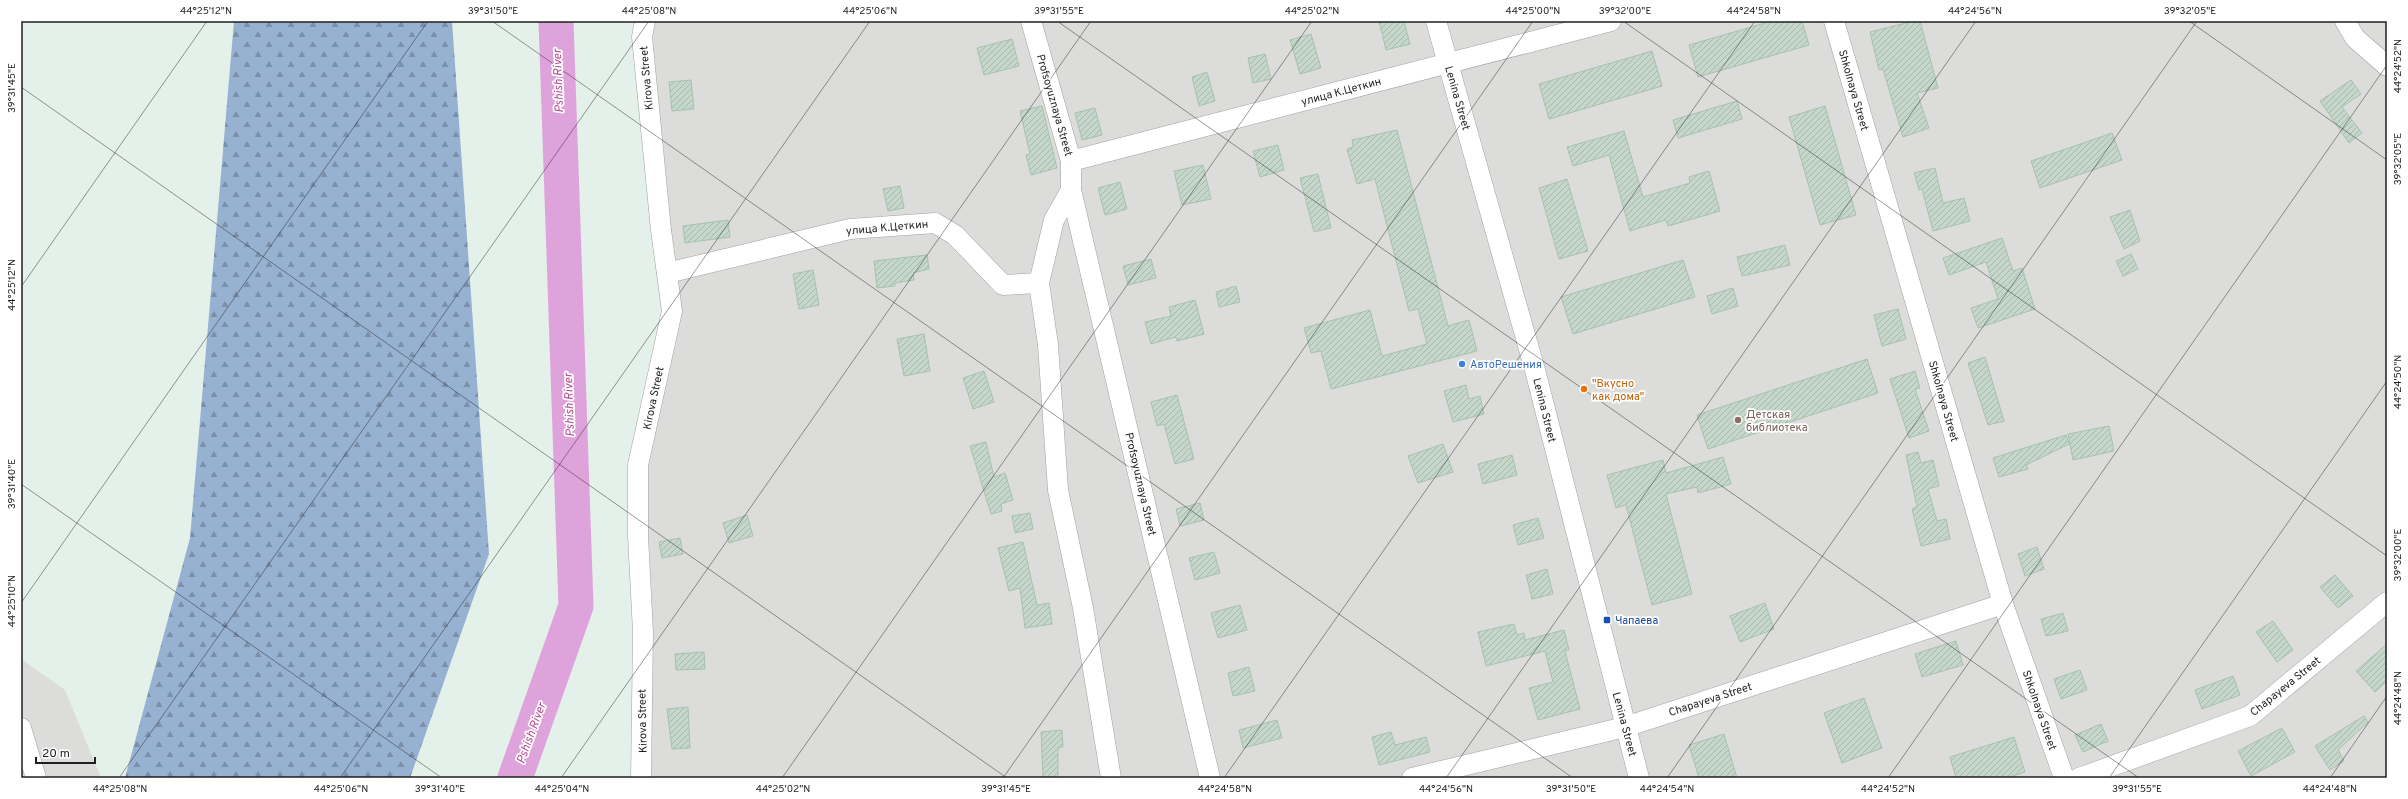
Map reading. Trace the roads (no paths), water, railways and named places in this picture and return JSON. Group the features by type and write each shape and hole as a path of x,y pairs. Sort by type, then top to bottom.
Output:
{"street":[{"name":"Kirova Street","path":"641,778 643,743 643,632 638,536 638,466 672,311 642,37 645,21"},
{"name":"Profsoyuznaya Street","path":"1031,21 1070,161 1071,190 1210,778"},
{"name":"Lenina Street","path":"1436,21 1535,370 1639,778"},
{"name":"улица К.Цеткин","path":"1070,161 1611,21"},
{"name":"Shkolnaya Street","path":"1834,21 2003,604 2064,778"},
{"path":"2345,21 2354,38 2387,66"},
{"path":"1071,190 1054,220 1038,283 1048,345 1058,490 1083,608 1111,778"},
{"name":"улица К.Цеткин","path":"667,273 850,229 935,223 955,235 1003,285 1038,283"},
{"name":"Chapayeva Street","path":"2079,778 2250,716 2387,602"},
{"name":"Chapayeva Street","path":"1416,777 1625,727 2003,604"},
{"path":"21,728 36,778"}],"waterway":[{"name":"Pshish River","path":"515,778 576,606 556,21"}],"place":[{"name":"АвтоРешения","path":"1462,364"},
{"name":"\"Вкусно как дома\"","path":"1584,389"},
{"name":"Детская библиотека","path":"1738,420"},
{"name":"Чапаева","path":"1607,620"}]}
